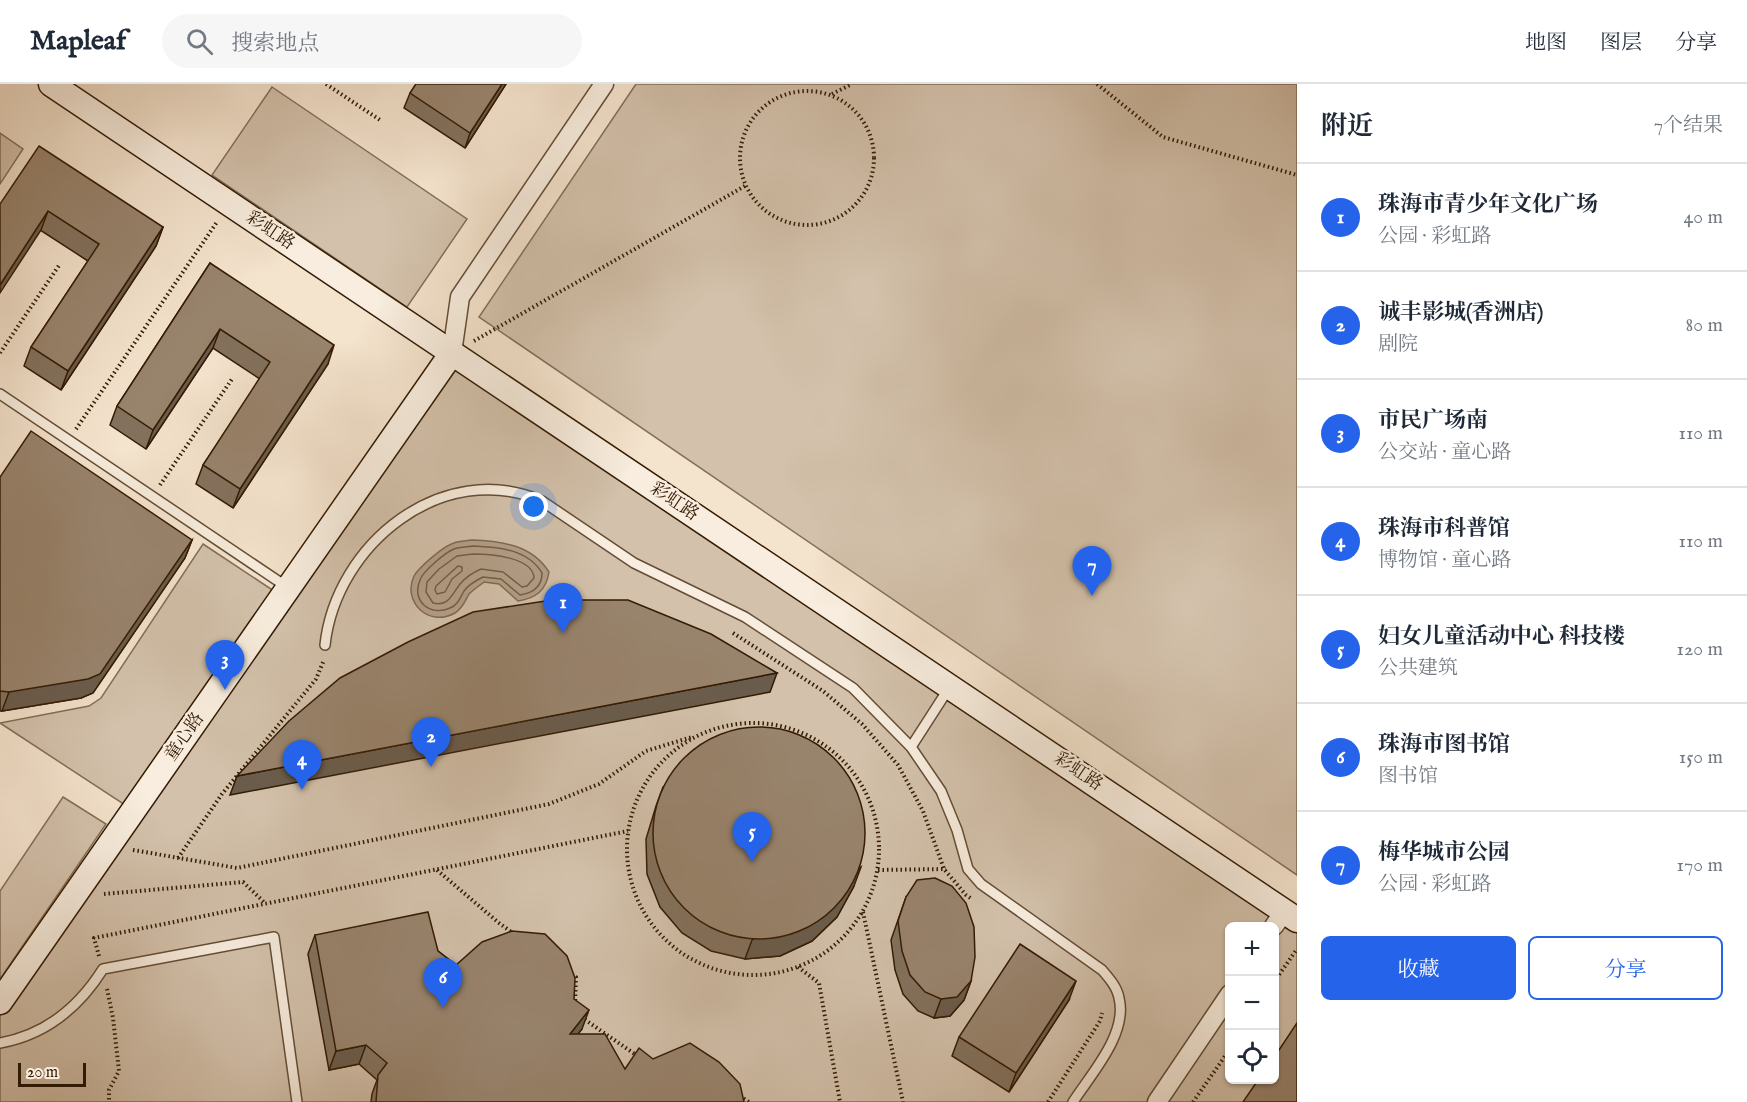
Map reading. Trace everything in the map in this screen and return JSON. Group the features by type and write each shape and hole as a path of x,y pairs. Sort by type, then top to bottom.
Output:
{"street":[{"name":"彩虹路","path":"51,84 950,687 1285,919"},
{"path":"452,353 460,297 604,84"},
{"name":"童心路","path":"0,1002 452,353"},
{"path":"1157,1102 1225,1001"}],"lane":[{"path":"0,394 288,588"},
{"path":"325,645 327,624 332,609 347,577 369,547 390,526 413,509 444,497 471,491 500,490 526,494 542,501 634,563 745,617 853,688 911,747 940,791 957,830 968,870 981,884 1102,970 1113,982 1119,996 1121,1012 1117,1032 1073,1102"},
{"path":"911,747 950,687"},
{"path":"0,1043 33,1033 61,1017 90,989 103,969 274,937 297,1102"}],"path":[{"path":"326,84 380,120"},
{"path":"831,94 852,84"},
{"path":"1097,84 1162,136 1297,175"},
{"path":"808,90 831,94 851,106 866,124 874,146 874,169 867,189 854,207 837,219 816,225 794,225 774,218 757,204 745,186 739,166 741,144 749,122 765,105 785,93 808,90"},
{"path":"452,353 745,186"},
{"path":"68,440 229,204"},
{"path":"0,353 60,264"},
{"path":"152,496 232,379"},
{"path":"734,633 823,691 862,724 898,765 923,811 944,869 975,902"},
{"path":"178,858 222,794 316,679 324,661 325,645"},
{"path":"109,845 237,868 549,804 599,784 646,751 734,723 774,723 812,736 844,759 867,792 879,830 878,870 863,911 836,945 798,967 755,976 711,969 673,948 644,915 629,874 628,831 640,792 663,760 696,736"},
{"path":"109,1102 109,1090 119,1071 113,1018 94,938 628,831"},
{"path":"437,869 499,923 518,936"},
{"path":"878,870 968,870"},
{"path":"73,897 243,882 265,904"},
{"path":"863,911 903,1102"},
{"path":"1279,976 1297,949"},
{"path":"798,967 819,983 840,1102"},
{"path":"566,970 576,977 575,1012 645,1061"},
{"path":"1048,1102 1100,1021 1103,1010"},
{"path":"1193,1102 1225,1056"},
{"path":"739,1095 748,1102"}],"shaded area":[{"path":"636,84 1297,84 1297,875 479,317"},
{"path":"272,87 467,219 407,307 212,175"},
{"path":"0,133 23,149 0,184"},
{"path":"452,354 1284,912 1277,922 1225,922 1225,999 1157,1102 0,1102 0,1003"},
{"path":"203,544 274,591 125,805 0,723 89,706 101,698"},
{"path":"63,797 106,824 0,979 0,891"},
{"path":"1285,921 1297,929 1297,1023 1279,1051 1279,976 1279,930"},
{"path":"1225,1010 1225,1084 1257,1084 1245,1102 1164,1102"}],"water":[{"path":"472,540 505,543 534,556 549,572 543,589 535,596 518,601 499,584 484,582 469,594 462,607 455,613 445,617 436,617 420,610 412,594 411,585 414,576 426,562 445,548 456,542"}],"building":[{"path":"416,84 502,84 470,133 410,93"},
{"path":"39,146 163,227 68,371 31,347 99,244 48,211 0,285 0,204"},
{"path":"210,263 334,345 240,489 203,465 270,362 220,329 153,430 117,406"},
{"path":"31,431 192,540 100,674 88,679 9,692 0,691 0,477"},
{"path":"552,600 628,600 711,634 777,673 237,776 289,721 340,678 408,642 473,612"},
{"path":"749,727 769,727 800,735 818,745 834,758 847,774 857,792 863,812 865,833 863,854 857,874 847,892 834,908 818,921 800,931 769,939 749,939 718,931 692,915 677,900 661,874 653,843 653,823 661,792 677,766 692,751 718,735"},
{"path":"935,878 952,886 966,903 974,927 975,957 971,981 957,997 941,999 925,992 910,975 902,951 898,921 906,897 917,880"},
{"path":"428,912 438,951 456,965 482,942 512,931 545,934 567,956 575,978 574,999 589,1010 570,1034 605,1034 625,1069 639,1048 653,1059 690,1043 719,1062 740,1084 744,1102 376,1102 378,1075 387,1063 366,1045 336,1051 315,935"},
{"path":"1020,944 1076,981 1016,1073 959,1037"},
{"path":"1297,1023 1297,1102 1243,1102 1255,1084 1279,1084 1279,1050"}],"place":[{"name":"梅华城市公园","path":"1092,596"},
{"name":"珠海市青少年文化广场","path":"563,633"},
{"name":"市民广场南","path":"225,690"},
{"name":"诚丰影城(香洲店)","path":"431,767"},
{"name":"珠海市科普馆","path":"302,790"},
{"name":"妇女儿童活动中心 科技楼","path":"752,862"},
{"name":"珠海市图书馆","path":"443,1008"}]}
